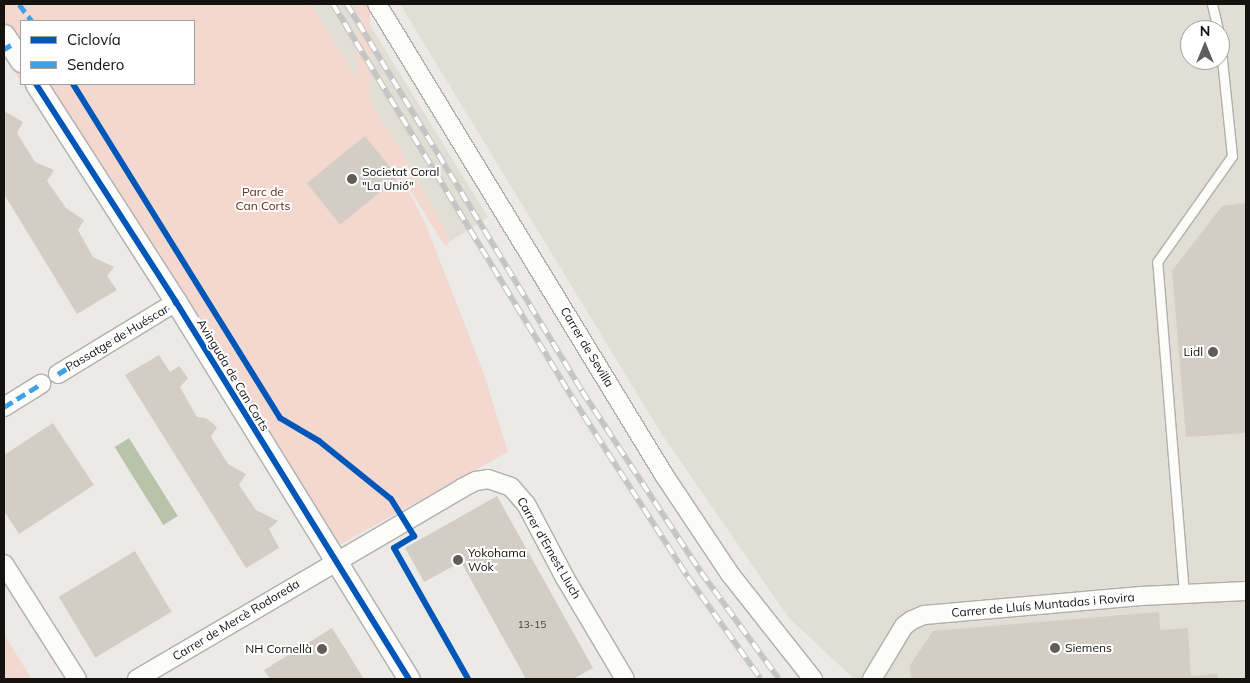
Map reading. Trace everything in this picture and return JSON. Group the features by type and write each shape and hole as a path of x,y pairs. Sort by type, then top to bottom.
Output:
{"street":[{"name":"Carrer de Sevilla","path":"377,4 664,475 730,574 813,679"},
{"name":"Avinguda de Can Corts","path":"37,85 176,302 409,679"},
{"name":"Passatge de Huéscar","path":"58,374 176,302"},
{"path":"4,407 41,384"},
{"name":"Carrer d'Ernest Lluch","path":"335,562 476,481 488,479 501,481 518,493 526,504 565,578 625,679"},
{"name":"Carrer de Mercè Rodoreda","path":"137,679 335,562"},
{"path":"4,564 77,679"},
{"name":"Carrer de Lluís Muntadas i Rovira","path":"872,679 904,626 924,615 1184,594 1246,591"}],"lane":[{"path":"1212,4 1216,20"},
{"path":"1184,594 1157,262 1232,156 1223,70"}],"shaded area":[{"path":"311,4 357,4 488,217 451,241 406,159"},
{"path":"400,4 1246,4 1246,679 854,679 788,617 661,433"},
{"path":"129,438 178,516 163,525 115,447"}],"green space":[{"name":"Parc de Can Corts","path":"4,4 311,4 406,159 451,241 445,246 400,174 426,225 484,374 508,452 337,546 24,85 195,85 195,20 20,20 20,80 4,56"},
{"path":"357,4 370,4 370,254 357,254"},
{"path":"4,634 31,678 32,679 4,679"}],"building":[{"path":"4,111 23,122 17,133 35,162 54,170 47,181 66,208 84,220 78,230 93,257 114,267 107,276 117,290 77,314 4,194"},
{"name":"Societat Coral \"La Unió\"","path":"365,136 398,177 340,224 307,183"},
{"name":"Lidl","path":"1246,203 1246,433 1186,437 1172,271 1222,206"},
{"path":"159,355 170,372 179,366 188,378 180,387 197,417 206,418 217,427 211,437 228,464 246,474 239,485 256,510 278,521 269,529 279,548 246,568 125,375"},
{"path":"53,423 94,485 19,534 4,511 4,455"},
{"path":"497,496 593,668 573,679 526,679 461,562 424,582 405,548"},
{"path":"135,551 172,612 95,658 59,597"},
{"name":"Siemens","path":"1159,612 1160,630 1188,628 1191,676 1217,674 1218,679 911,679 910,665 933,631"},
{"name":"NH Cornellà","path":"332,628 364,679 270,679 264,670"}],"railway":[{"path":"333,4 572,397 688,577 761,679"},
{"path":"347,4 582,391 701,572 779,679"}],"marked path":[{"path":"19,4 31,20"},
{"path":"4,49 11,45"},
{"path":"58,374 176,302"},
{"path":"4,407 41,384"}],"cycle path":[{"path":"37,85 176,302 409,679"},
{"path":"74,85 280,418 319,441 391,499 414,536 394,548 468,679"}],"place":[{"name":"Societat Coral \"La Unió\"","path":"352,179"},
{"name":"Lidl","path":"1213,352"},
{"name":"Yokohama Wok","path":"458,560"},
{"name":"Siemens","path":"1055,648"},
{"name":"NH Cornellà","path":"322,649"}]}
